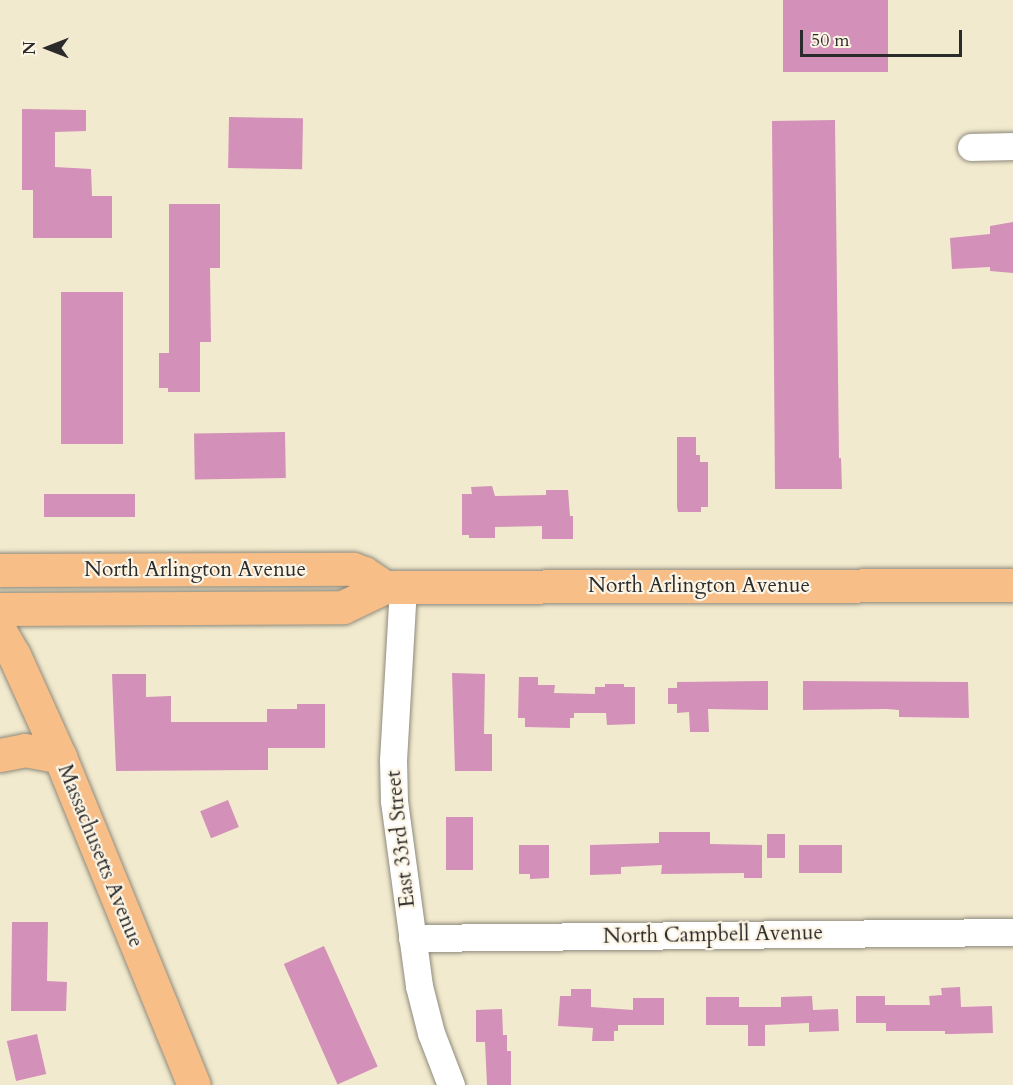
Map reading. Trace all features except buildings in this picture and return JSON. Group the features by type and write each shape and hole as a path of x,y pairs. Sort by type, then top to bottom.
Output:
{"main road":[{"name":"North Arlington Avenue","path":"0,570 353,570 394,587"},
{"name":"North Arlington Avenue","path":"0,609 344,607 394,587 1013,585"},
{"name":"Massachusetts Avenue","path":"0,631 14,655 60,757 194,1085"},
{"path":"0,755 25,750 60,757"}],"street":[{"path":"971,147 1013,146"},
{"name":"East 33rd Street","path":"394,587 393,779 412,938 424,1008 451,1085"},
{"name":"North Campbell Avenue","path":"412,938 1013,932"}]}
